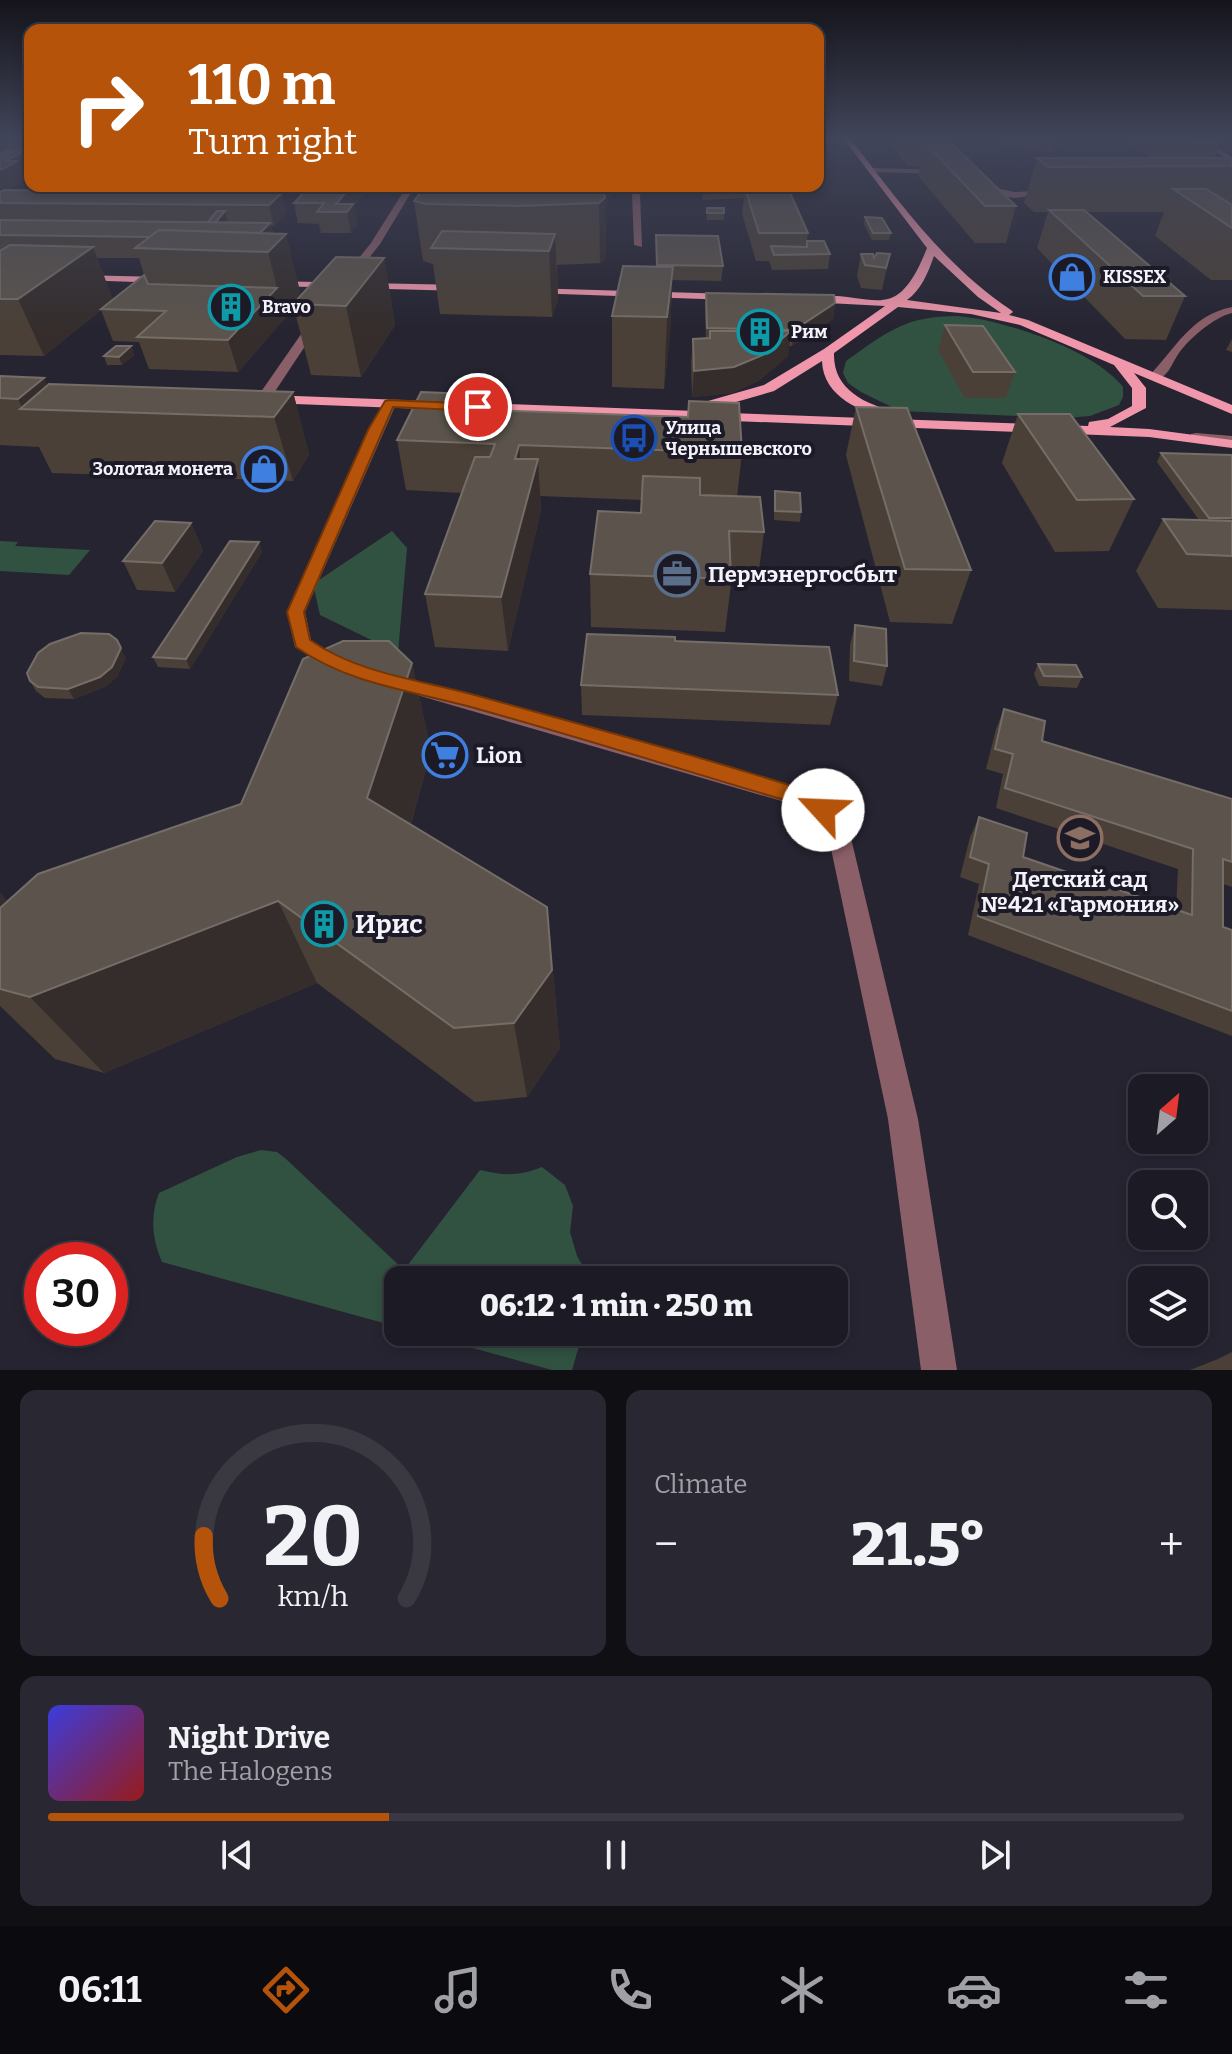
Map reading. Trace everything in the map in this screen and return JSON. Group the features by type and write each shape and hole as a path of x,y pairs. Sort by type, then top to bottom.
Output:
{"main road":[{"path":"895,202 931,249 975,291 1024,322 1232,410"},
{"path":"671,414 745,397 769,388 828,352 910,293 923,273 931,249"},
{"path":"61,277 181,280"},
{"path":"264,282 338,290 482,289"},
{"path":"513,290 747,297"},
{"path":"793,299 962,308 1024,322"},
{"path":"828,352 828,372 835,385 856,401 883,414 939,425"},
{"path":"1059,429 1111,423 1139,408 1139,388 1118,361"},
{"path":"247,398 1149,433"}],"street":[{"path":"338,290 375,244 401,202"},
{"path":"637,202 639,245"},
{"path":"263,399 326,307"},
{"path":"1155,376 1167,367 1171,355 1213,314 1232,310"},
{"path":"354,672 302,643 296,612 389,404"},
{"path":"1149,433 1232,442"},
{"path":"378,678 468,700 809,800 837,820 903,1119 939,1370"}],"green space":[{"path":"957,316 1022,330 1091,360 1123,387 1119,405 1090,416 1067,418 900,411 848,383 843,373 846,361 885,334 923,319"},
{"path":"392,531 407,548 398,653 320,615 313,584"},
{"path":"0,541 18,542 15,546 90,550 69,575 0,571"},
{"path":"261,1150 277,1152 400,1266 384,1266 384,1323 162,1262 153,1228 159,1193 237,1157"},
{"path":"542,1167 565,1185 573,1206 570,1232 583,1266 407,1266 480,1170 511,1174"},
{"path":"465,1346 579,1346 572,1370 552,1370"}],"building":[{"path":"0,202 272,202 269,205"},
{"path":"338,202 336,204 353,204 347,212 317,212 324,203 294,203"},
{"path":"418,202 600,202 518,206"},
{"path":"749,202 794,202 808,233 759,233"},
{"path":"981,202 1012,202 1016,206 985,206"},
{"path":"1193,202 1227,202 1232,205 1232,228"},
{"path":"707,208 724,208 724,213 707,213"},
{"path":"1049,210 1084,210 1185,296 1143,296"},
{"path":"217,211 225,211 215,223 207,223"},
{"path":"865,217 882,218 891,233 873,233"},
{"path":"0,220 270,223 260,233 159,230 150,237 0,235"},
{"path":"159,230 286,234 268,252 135,248"},
{"path":"442,231 555,234 549,251 431,248"},
{"path":"656,235 718,236 723,266 657,265"},
{"path":"807,241 824,241 830,254 774,255 771,246 807,247"},
{"path":"10,245 93,247 18,299 0,299 0,251"},
{"path":"877,253 890,254 886,268 865,265 861,254 873,254 874,258"},
{"path":"336,257 384,258 346,306 293,304"},
{"path":"623,266 673,267 667,317 612,316"},
{"path":"144,275 148,284 277,288 228,340 137,337 166,311 101,309"},
{"path":"706,293 834,295 835,303 794,330 707,328"},
{"path":"945,325 983,326 1015,372 973,372"},
{"path":"710,331 791,331 763,355 734,367 694,371 693,339 710,338"},
{"path":"116,346 131,346 119,357 104,356"},
{"path":"0,376 44,378 18,399 0,398"},
{"path":"49,384 293,392 274,417 20,409"},
{"path":"421,392 469,394 462,409 688,417 689,401 739,403 742,453 519,445 515,459 538,459 501,597 425,594 475,457 490,457 495,444 397,440"},
{"path":"856,407 907,408 971,570 905,569"},
{"path":"1018,414 1070,414 1134,499 1077,500"},
{"path":"1161,453 1232,455 1232,518 1209,518"},
{"path":"643,476 700,478 700,495 760,497 764,532 729,531 731,579 590,574 598,511 641,513"},
{"path":"775,491 800,493 801,512 775,511"},
{"path":"1163,519 1232,521 1232,556 1187,554"},
{"path":"155,521 191,523 162,563 123,561"},
{"path":"230,541 259,542 186,659 153,657"},
{"path":"855,625 886,629 887,666 854,661"},
{"path":"81,633 109,634 117,640 121,648 112,667 100,677 68,689 38,687 30,681 27,673 38,653 50,644"},
{"path":"587,634 829,647 838,695 581,685"},
{"path":"343,641 389,641 412,663 367,798 547,907 552,970 514,1023 454,1028 278,901 30,997 0,989 0,908 38,874 241,804 303,659"},
{"path":"1038,664 1076,665 1082,677 1044,676"},
{"path":"1004,709 1045,721 1042,741 1232,799 1232,862 1223,859 1223,927 1232,930 1232,1011 978,916 989,864 970,857 979,817 1027,833 1023,857 1192,915 1193,849 1005,788 1013,754 995,749"}],"place":[{"name":"KISSEX","path":"1072,277"},
{"name":"Bravo","path":"231,307"},
{"name":"Рим","path":"760,332"},
{"name":"Улица Чернышевского","path":"634,438"},
{"name":"Золотая монета","path":"264,469"},
{"name":"Пермэнергосбыт","path":"677,574"},
{"name":"Lion","path":"445,755"},
{"name":"Детский сад №421 «Гармония»","path":"1080,838"},
{"name":"Ирис","path":"324,924"}],"route":[{"path":"478,407 389,404 296,612 302,643 354,672 468,700 781,791 809,800 823,810"}]}
